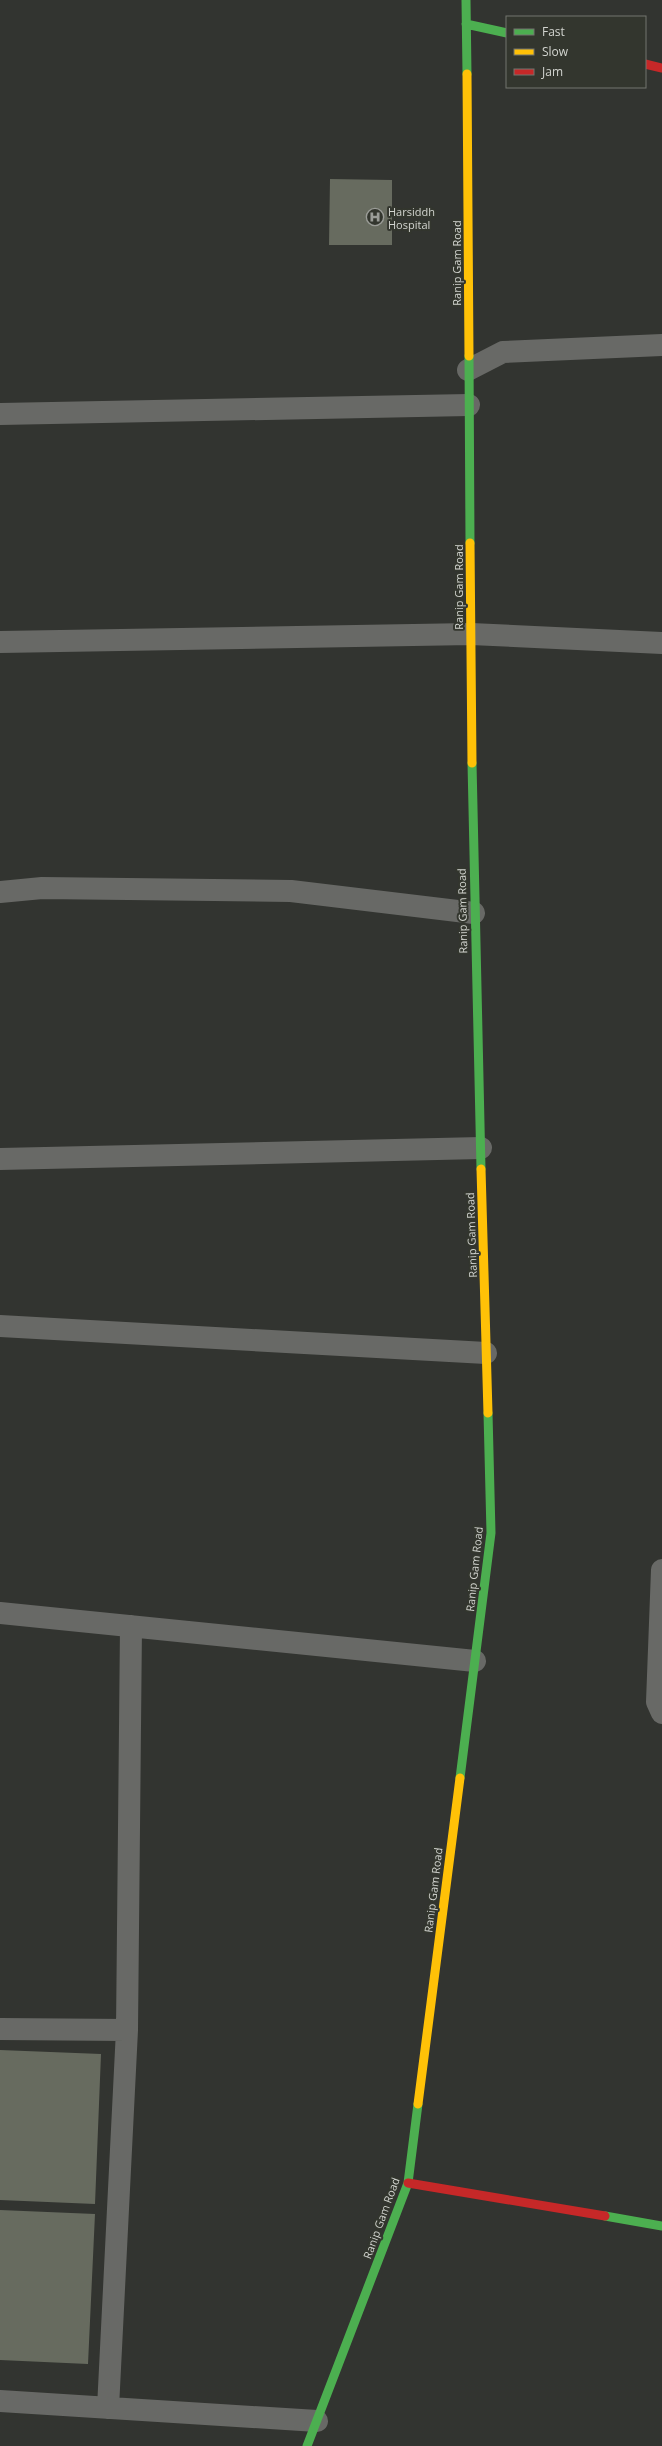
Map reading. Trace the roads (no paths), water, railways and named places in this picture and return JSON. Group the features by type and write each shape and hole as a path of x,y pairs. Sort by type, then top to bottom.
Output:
{"street":[{"name":"Ranip Gam Road","path":"307,2446 408,2183 491,1533 474,913 470,634 466,0"},
{"path":"466,24 506,33"},
{"path":"646,64 662,68"},
{"path":"468,370 503,352 662,345"},
{"path":"0,414 469,405"},
{"path":"0,642 470,634 662,643"},
{"path":"0,892 42,888 291,891 474,913"},
{"path":"0,1159 481,1148"},
{"path":"0,1326 486,1353"},
{"path":"662,1570 657,1702 662,1713"},
{"path":"0,1613 475,1661"},
{"path":"108,2408 127,2030 131,1626"},
{"path":"0,2029 127,2030"},
{"path":"408,2183 662,2226"},
{"path":"0,2401 317,2421"}],"place":[{"name":"Harsiddh Hospital","path":"375,217"}]}
